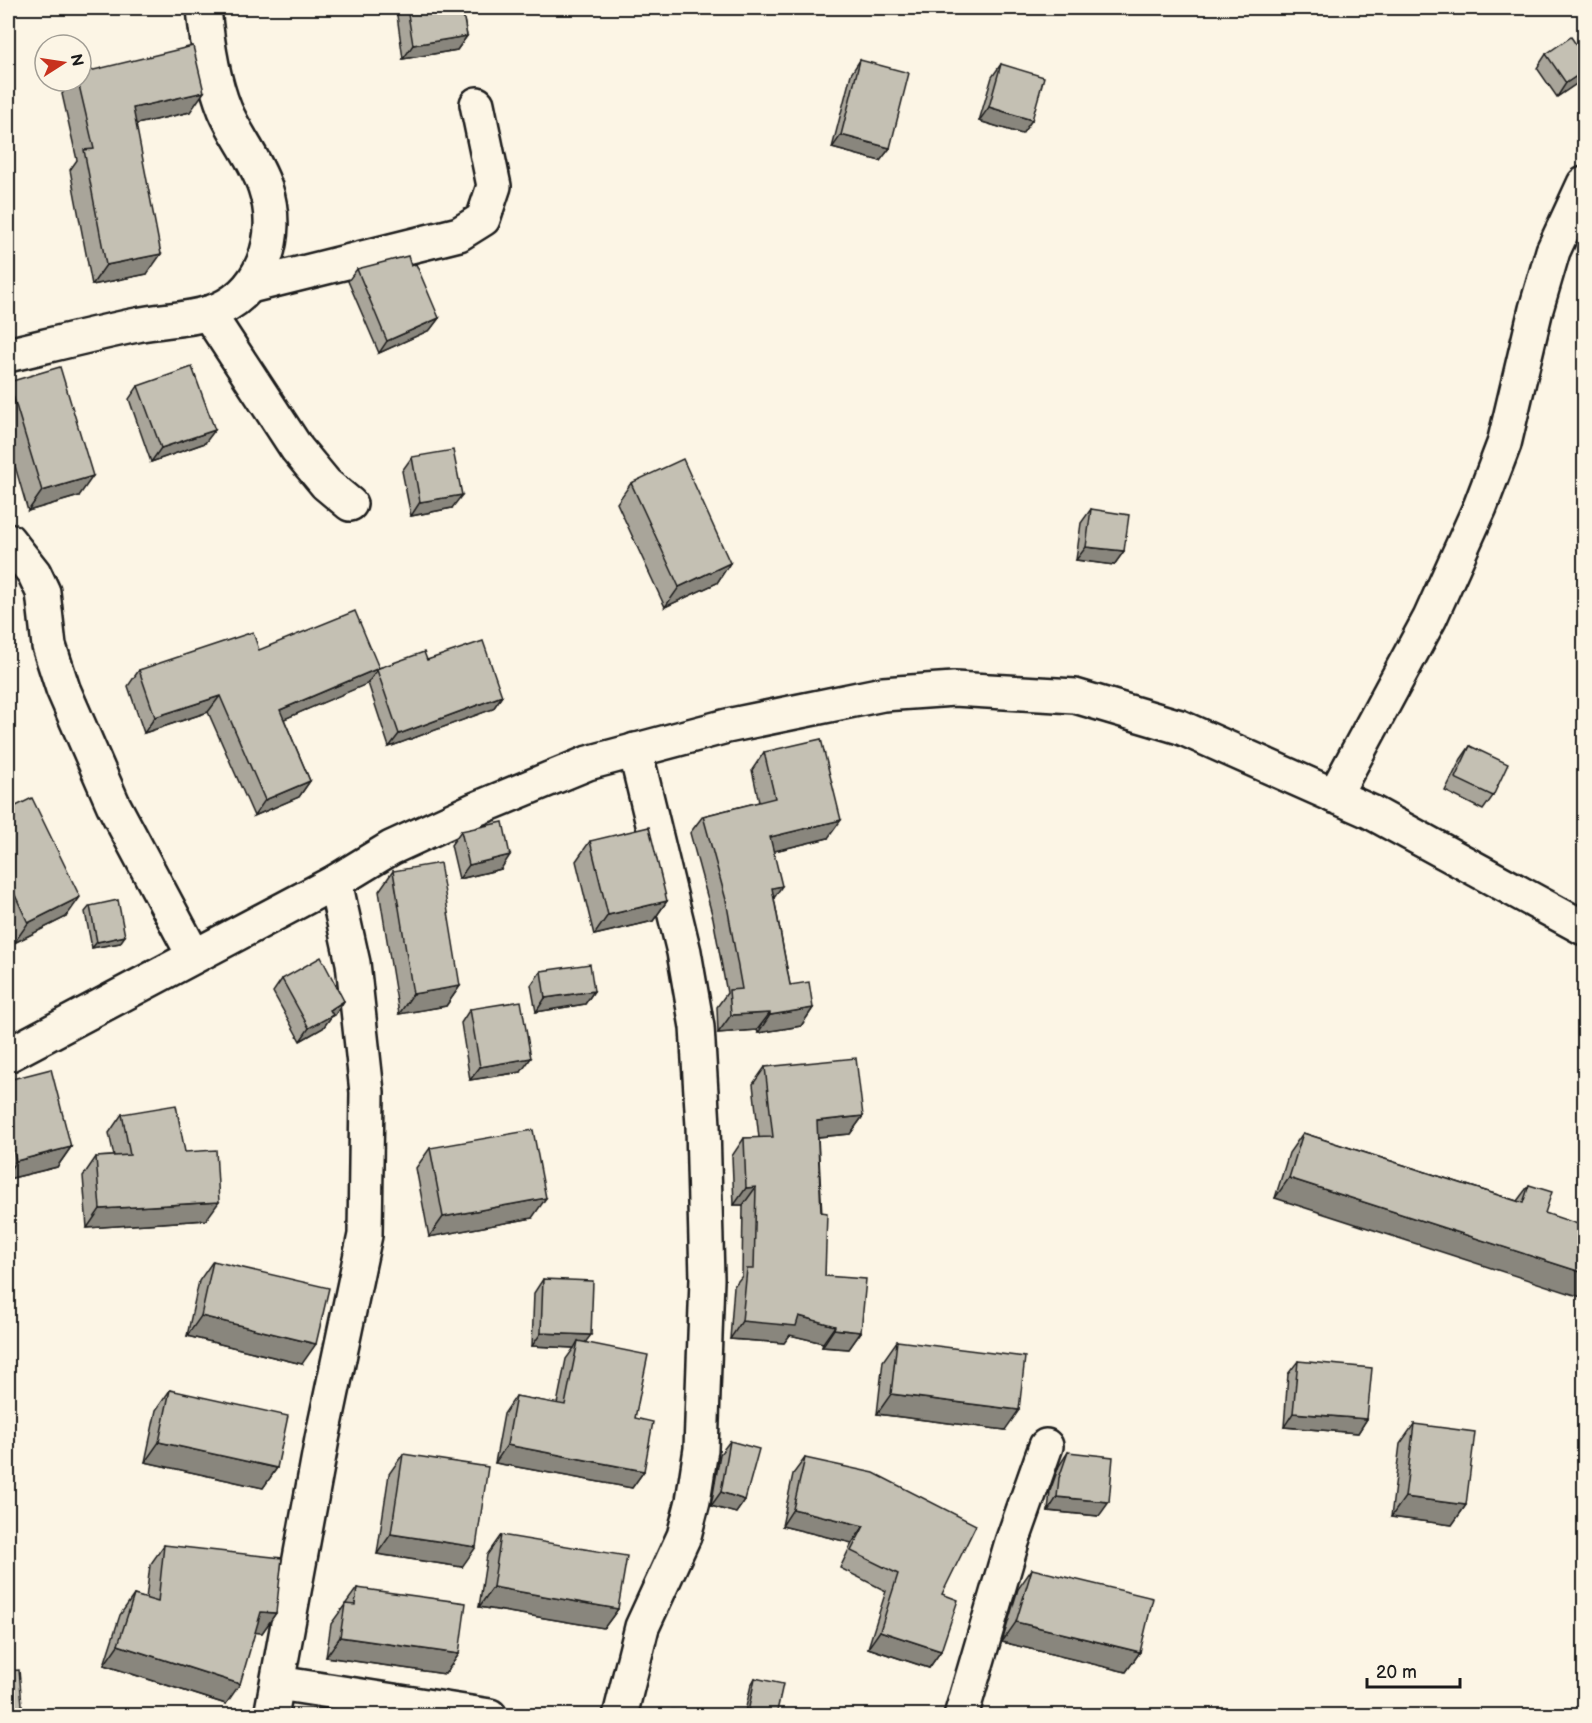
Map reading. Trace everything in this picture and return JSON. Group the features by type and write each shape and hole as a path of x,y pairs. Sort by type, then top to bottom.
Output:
{"street":[{"path":"8,355 138,325 208,313 235,302 250,286 267,256 271,225 270,203 264,184 225,110 213,72 204,8"},
{"path":"250,286 459,234 483,219 494,186 477,104"},
{"path":"1334,796 1430,618 1480,507 1504,444 1536,309 1553,251 1584,184"},
{"path":"208,313 297,449 326,484 350,504"},
{"path":"8,540 34,573 43,592 49,646 63,689 108,794 194,956"},
{"path":"8,1055 335,882 391,848 476,809 588,763 727,726 883,694 954,689 1075,696 1179,727 1371,812 1584,928"},
{"path":"620,1716 642,1627 684,1536 693,1501 700,1449 707,1279 704,1126 697,1027 684,952 635,750"},
{"path":"271,1716 322,1439 365,1235 367,1092 353,963 335,882"},
{"path":"961,1716 1012,1542 1046,1446"},
{"path":"278,1683 490,1716"}],"building":[{"path":"407,8 462,8 467,36 413,45"},
{"path":"1571,37 1584,56 1584,71 1566,83 1546,54"},
{"path":"193,46 204,92 133,108 161,254 106,265 84,150 94,149 81,93 93,93 93,70"},
{"path":"860,60 909,73 890,148 841,135"},
{"path":"1001,64 1044,77 1032,120 989,107"},
{"path":"408,256 411,266 416,264 439,318 387,341 357,269"},
{"path":"60,367 93,476 42,491 9,382"},
{"path":"192,367 215,430 161,448 138,386"},
{"path":"453,450 462,495 420,502 412,457"},
{"path":"683,459 730,563 679,587 631,483"},
{"path":"1091,509 1129,515 1124,551 1086,547"},
{"path":"355,611 379,668 280,710 310,781 265,800 220,696 155,717 139,670 253,632 259,650"},
{"path":"483,641 502,696 399,734 377,670 424,652 427,660"},
{"path":"821,739 841,820 770,837 782,886 772,888 790,985 809,982 813,1008 770,1015 770,1013 731,1015 729,990 742,989 726,900 703,816 775,798 764,752"},
{"path":"1470,746 1508,764 1493,796 1455,778"},
{"path":"32,798 80,897 28,923 8,880 8,810"},
{"path":"503,822 510,855 469,865 461,831"},
{"path":"649,827 667,901 608,915 590,841"},
{"path":"440,863 460,986 413,994 393,871"},
{"path":"118,900 125,936 97,942 90,906"},
{"path":"321,957 344,1001 330,1010 333,1015 309,1028 282,979"},
{"path":"590,964 594,991 545,998 541,971"},
{"path":"521,1001 531,1058 480,1067 470,1009"},
{"path":"856,1058 863,1116 817,1121 821,1212 827,1213 825,1276 866,1279 861,1332 834,1329 835,1326 799,1316 796,1326 742,1321 747,1269 754,1269 756,1187 746,1188 744,1138 773,1137 765,1067"},
{"path":"51,1069 71,1147 16,1161 8,1129 8,1080"},
{"path":"176,1105 185,1152 216,1150 219,1202 100,1209 96,1157 130,1155 122,1114"},
{"path":"533,1130 546,1198 443,1217 430,1148"},
{"path":"1303,1133 1523,1203 1529,1185 1552,1192 1545,1213 1584,1226 1584,1273 1289,1178"},
{"path":"213,1261 329,1288 316,1344 201,1316"},
{"path":"543,1279 593,1281 591,1335 541,1333"},
{"path":"578,1341 648,1355 635,1418 653,1422 644,1471 507,1445 516,1396 565,1405"},
{"path":"897,1341 1025,1357 1019,1410 891,1394"},
{"path":"1298,1361 1372,1368 1367,1419 1293,1413"},
{"path":"170,1390 288,1416 277,1468 159,1442"},
{"path":"1414,1424 1475,1432 1466,1505 1405,1497"},
{"path":"730,1441 759,1449 745,1500 721,1492"},
{"path":"1068,1452 1113,1457 1109,1502 1057,1497 1059,1478"},
{"path":"403,1454 488,1467 476,1547 391,1534"},
{"path":"805,1458 874,1473 976,1525 942,1594 958,1600 941,1651 880,1631 898,1574 851,1551 864,1526 793,1509"},
{"path":"501,1535 627,1556 618,1609 493,1587"},
{"path":"164,1545 282,1558 276,1613 261,1612 240,1684 118,1645 134,1595 158,1602"},
{"path":"1032,1569 1153,1598 1140,1652 1016,1622"},
{"path":"357,1588 466,1603 459,1654 340,1637 345,1604 355,1605"},
{"path":"19,1670 23,1716 8,1716 8,1671"},
{"path":"755,1678 783,1684 776,1716 748,1712"},
{"path":"672,1710 728,1716 671,1716"},
{"path":"853,1712 866,1716 852,1716"}]}
